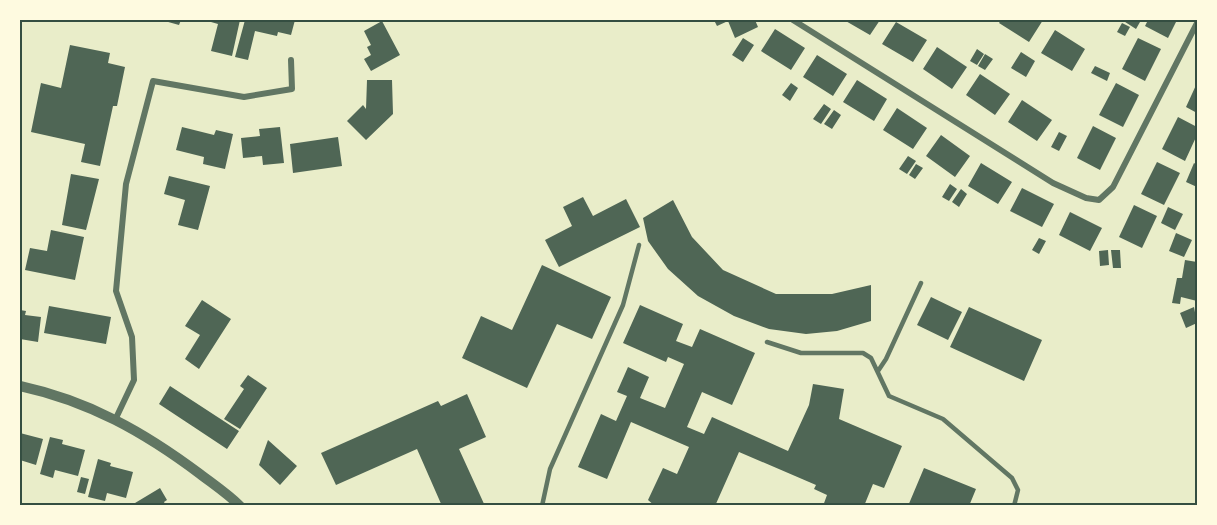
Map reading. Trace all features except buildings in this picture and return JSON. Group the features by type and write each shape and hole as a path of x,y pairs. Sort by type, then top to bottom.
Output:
{"street":[{"path":"793,20 1053,183 1086,198 1099,200 1113,187 1197,21"},
{"path":"116,418 134,380 132,337 116,291 126,184 153,81 244,97 292,89 291,60"},
{"path":"20,386 38,390 116,418 172,453 236,504"}],"lane":[{"path":"542,506 550,469 623,305 639,245"},
{"path":"878,371 886,359 921,283"},
{"path":"767,342 801,353 862,353 871,358 889,396 943,419 1012,478 1018,490 1014,506"}]}
